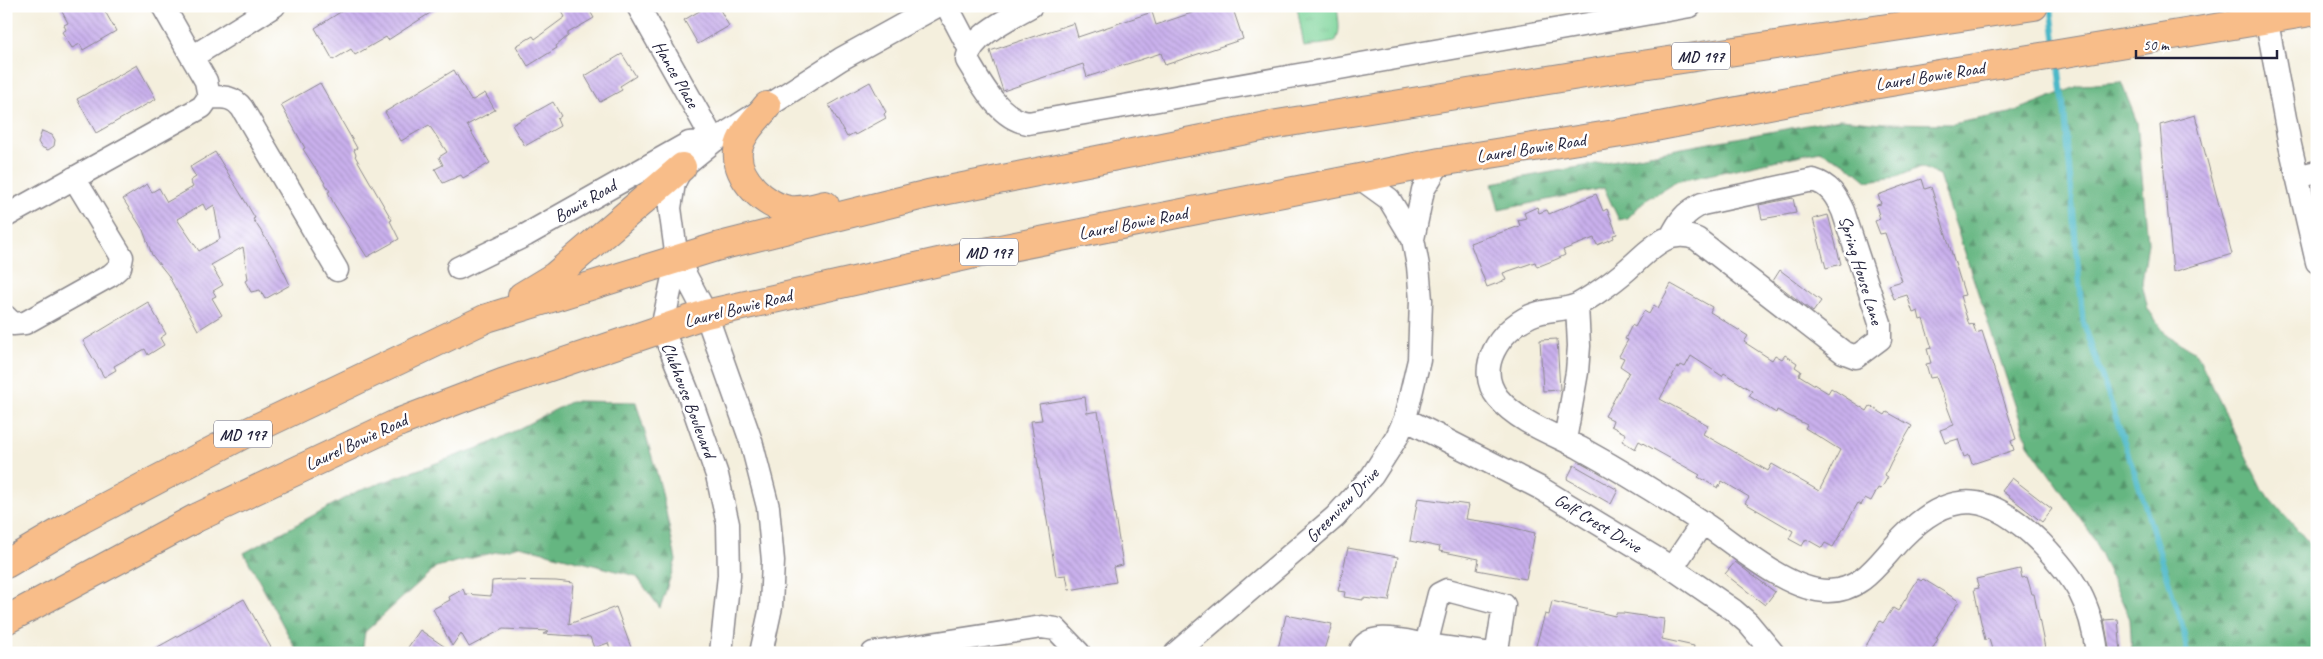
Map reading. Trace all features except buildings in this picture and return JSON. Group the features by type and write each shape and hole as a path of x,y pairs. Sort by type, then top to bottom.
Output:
{"main road":[{"name":"MD 197","path":"6,564 82,519 246,432 487,318 726,244 928,194 1271,125 1622,68 2027,7"},
{"name":"Laurel Bowie Road","path":"6,620 196,518 400,422 502,383 706,314 970,255 1440,162 1634,131 1867,86 2070,53 2266,13 2317,11"},
{"path":"767,106 742,139 738,152 739,165 753,188 764,199 777,206 799,210 897,188 913,187 928,194"},
{"path":"487,318 555,276 682,166"}],"street":[{"path":"6,216 202,107 209,97 206,81 163,6"},
{"path":"192,57 274,6"},
{"name":"Hance Place","path":"638,6 714,141"},
{"name":"Bowie Road","path":"682,166 714,141 767,106 842,59 937,6"},
{"path":"947,6 970,50"},
{"path":"1031,6 984,35 970,50 967,60 1001,110 1014,120 1028,123 1690,6"},
{"path":"2266,13 2307,174 2317,262"},
{"path":"209,97 225,97 236,100 242,108 336,270"},
{"name":"Bowie Road","path":"458,268 526,234 689,143 714,141"},
{"name":"Greenview Drive","path":"1176,653 1335,517 1385,458 1404,419 1419,360 1421,334 1418,266 1413,239 1423,190 1440,162"},
{"path":"682,166 674,183 670,208 677,259 706,314 751,441 768,507 773,561 771,608 761,653"},
{"path":"6,317 12,324 25,323 111,275 120,267 122,257 74,178"},
{"path":"1360,178 1389,199 1413,239"},
{"name":"Spring House Lane","path":"1814,180 1823,183 1836,195 1842,211 1880,323 1880,339 1856,357 1843,352 1697,239 1679,235 1671,237 1681,218 1688,210 1702,204 1814,180"},
{"path":"1671,237 1650,249 1610,284 1577,305 1544,311 1520,322 1499,342 1490,356 1488,367 1493,390 1499,399 1531,423 1564,440 1703,522 1791,582 1808,589 1840,591 1852,586 1867,577 1902,537 1937,510 1955,502 1979,503 2012,519 2030,533 2059,562 2086,601 2094,624 2097,653"},
{"name":"Clubhouse Boulevard","path":"677,259 662,328 717,475 728,524 729,575 722,653"},
{"path":"1564,440 1577,372 1577,305"},
{"name":"Golf Crest Drive","path":"1404,419 1540,488 1672,568 1738,614 1748,623 1772,653"},
{"path":"1672,568 1703,522"},
{"path":"1360,653 1366,642 1376,638 1426,649 1486,653 1496,650 1504,605 1447,590 1439,594 1426,649"},
{"path":"873,653 1042,626 1056,629 1079,653"}],"green space":[{"path":"1297,6 1337,6 1339,29 1335,42 1304,47"},
{"path":"2121,82 2137,122 2148,242 2142,283 2148,309 2167,336 2196,352 2262,489 2317,552 2317,653 2132,653 2130,619 2092,535 2028,444 1939,175 1921,167 1897,177 1867,181 1845,163 1820,151 1675,182 1643,202 1628,218 1619,220 1604,188 1499,210 1492,183 1840,119 1883,123 1951,124 2010,113 2081,85"},
{"path":"572,401 636,402 661,488 676,560 660,608 636,576 520,546 436,567 365,632 362,653 298,653 244,553 356,492 489,444"}],"waterway":[{"path":"2051,6 2056,46"},
{"path":"2058,60 2083,321 2136,477 2183,627 2187,653"}]}
